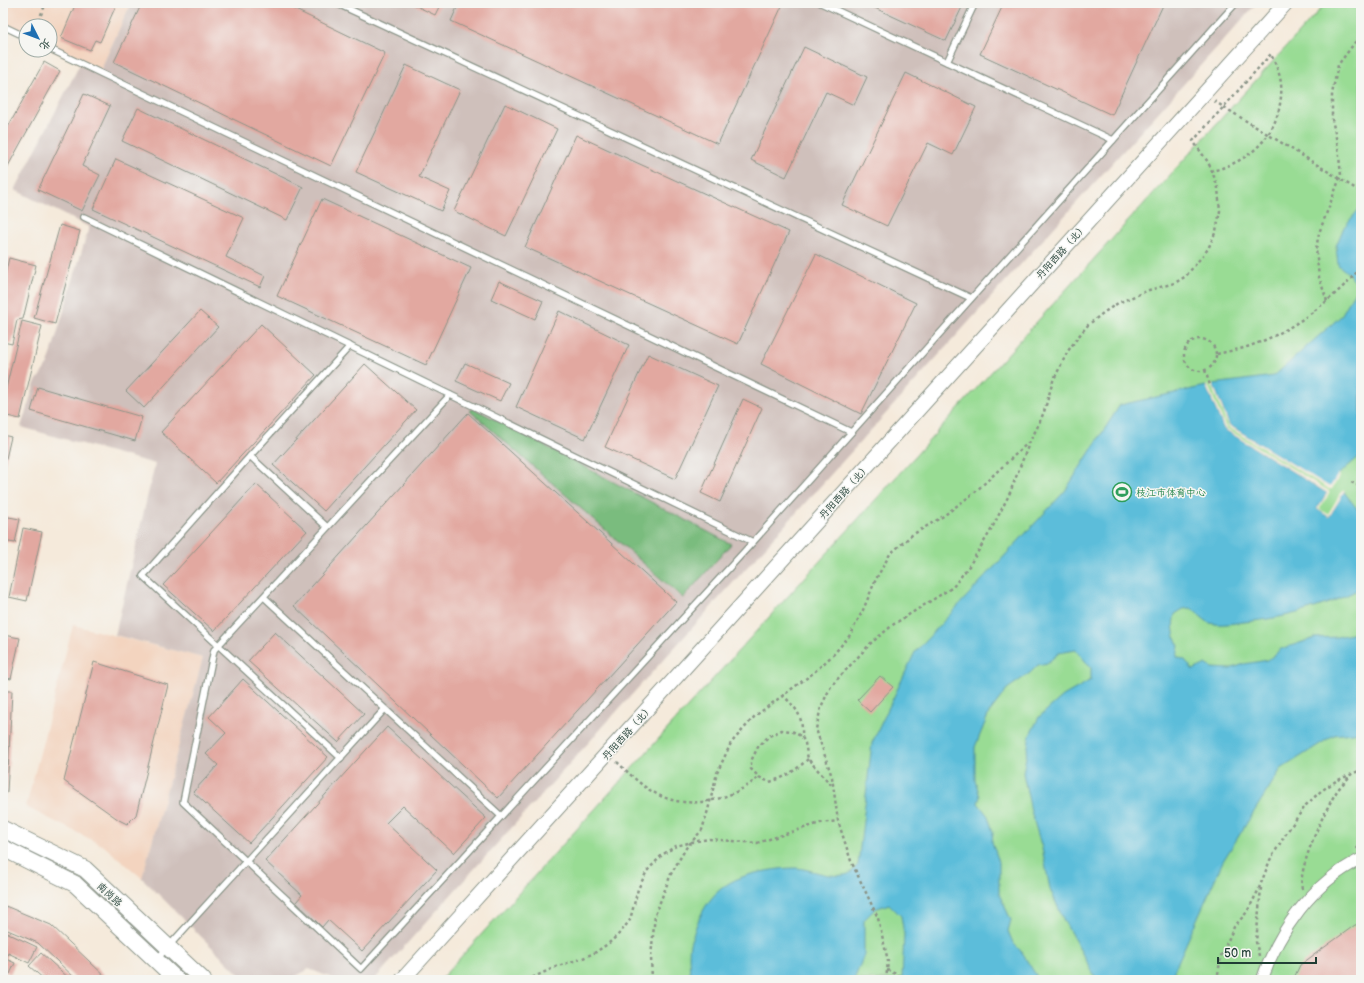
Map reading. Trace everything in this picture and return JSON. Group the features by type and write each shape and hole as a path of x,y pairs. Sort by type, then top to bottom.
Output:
{"main road":[{"name":"南岗路","path":"3,829 85,870 203,980"},
{"name":"南岗路","path":"3,848 74,884 177,980"}],"street":[{"name":"丹阳西路（北）","path":"402,980 1286,3"},
{"path":"1264,976 1268,961 1280,937 1305,903 1318,888 1350,864 1361,858"}],"lane":[{"path":"336,3 971,298"},
{"path":"821,3 1113,140"},
{"path":"947,62 975,3"},
{"path":"450,395 214,650 183,802 361,969 753,542 1236,3"},
{"path":"3,26 18,33"},
{"path":"58,53 851,432"},
{"path":"84,217 753,542"},
{"path":"341,758 143,576 350,346"},
{"path":"250,456 327,527"},
{"path":"264,597 384,710 501,816"},
{"path":"156,960 384,710"}],"path":[{"path":"39,18 46,3"},
{"path":"1327,301 1319,277 1316,249 1319,233 1341,175 1338,148 1332,119 1332,94 1338,65 1356,41 1361,38"},
{"path":"886,980 888,961 878,918 851,861 838,821 830,771 816,729 821,707 831,686 871,643 894,624 953,587 969,566 993,526 1009,495 1030,441 1044,412 1048,396 1061,364 1078,337 1088,325 1118,303 1149,290 1175,283 1186,276 1208,249 1216,231 1220,212 1218,188 1212,171 1192,141 1271,54 1278,71 1281,84 1281,98 1275,124 1269,135 1260,146 1236,163 1212,171"},
{"path":"1203,95 1361,192"},
{"path":"1217,354 1256,344 1289,328 1327,301 1350,281 1361,267"},
{"path":"1204,339 1213,344 1217,354 1214,364 1205,370 1200,371 1189,367 1184,358 1186,347 1194,340 1204,339"},
{"path":"1205,370 1210,385"},
{"path":"652,980 651,957 655,915 671,874 686,848 702,830 711,801 717,773 731,743 755,716 818,670 833,656 850,634 876,579 890,554 912,535 942,517 974,493 1030,441"},
{"path":"1351,482 1361,487"},
{"path":"782,695 789,701 801,717 802,737 805,743 808,759 833,788"},
{"path":"802,737 792,731 782,730 769,736 758,747 751,761 751,769 759,777 769,782 780,780 808,759"},
{"path":"607,753 637,780 655,793 670,800 690,802 711,801 728,796 750,784 759,777"},
{"path":"1217,980 1221,956 1234,928 1247,912 1258,892 1270,860 1287,832 1306,806 1321,790 1336,781 1361,770"},
{"path":"1305,903 1301,885 1305,863 1313,840 1324,814 1337,790 1353,774"},
{"path":"527,980 558,966 583,958 596,952 609,943 620,933 630,920 638,889 647,871 662,856 676,846 710,839 757,843 820,823 838,821"},
{"path":"1261,883 1256,942 1259,961 1264,976"},
{"path":"887,970 909,980"}],"shaded area":[{"path":"3,3 131,3 99,73 58,53 58,18 18,18 18,33 3,26"},
{"path":"131,3 1257,3 374,980 337,980 309,969 289,980 245,980 142,878 203,658 115,635 155,464 21,427 35,383 48,364 89,227 15,190 80,64 99,73"},
{"path":"73,625 203,658 142,878 104,846 26,807"}],"green space":[{"name":"枝江市体育中心","path":"1326,3 1361,3 1361,980 440,980"},
{"path":"473,408 731,544 683,598 470,411"}],"water":[{"path":"1361,207 1361,455 1339,474 1330,488 1229,425 1213,384 1274,376 1341,316 1358,286 1349,274 1338,265 1336,246 1344,227"},
{"path":"1206,386 1224,429 1327,493 1317,509 1329,517 1344,492 1358,510 1361,511 1361,588 1333,601 1290,615 1231,624 1210,623 1191,608 1183,609 1175,614 1174,622 1174,634 1179,646 1177,657 1185,660 1193,670 1206,664 1212,668 1230,669 1244,664 1268,660 1281,649 1315,638 1337,637 1361,632 1361,732 1334,735 1281,769 1223,861 1170,980 1097,980 1064,921 1050,889 1042,848 1031,811 1023,773 1030,735 1039,717 1063,696 1091,680 1091,668 1076,650 1059,653 1047,663 1038,665 1030,673 1007,689 989,713 975,747 975,780 980,797 978,803 988,816 993,832 992,842 999,862 999,894 1011,920 1008,931 1013,943 1020,950 1036,975 1037,980 902,980 904,934 901,916 889,904 875,909 864,920 864,955 854,980 690,980 690,944 700,916 713,896 730,882 753,874 785,868 796,868 838,876 846,875 852,872 858,865 872,743 915,652 1065,491 1120,405"}],"pier":[{"path":"1213,384 1229,425 1330,487 1338,474 1340,475 1332,489 1329,489 1228,427 1211,385"},
{"path":"1208,385 1226,428 1329,491 1329,494 1319,509 1328,514 1342,491 1345,491 1329,517 1317,509 1327,493 1224,429 1206,386"}],"building":[{"path":"76,3 85,5 86,3 117,3 100,42 95,40 90,50 61,38"},
{"path":"142,3 281,3 385,53 331,166 114,62"},
{"path":"410,3 441,3 435,15"},
{"path":"459,3 774,3 782,6 718,144 451,21"},
{"path":"864,3 964,3 946,41"},
{"path":"1004,3 1164,3 1112,115 980,54"},
{"path":"804,47 867,77 854,105 826,92 786,177 751,160"},
{"path":"44,62 60,71 7,168 3,166 3,136"},
{"path":"406,65 460,90 419,177 450,191 441,211 356,172"},
{"path":"906,73 976,107 953,155 928,143 887,226 842,205"},
{"path":"84,94 110,106 82,166 100,175 82,211 38,190"},
{"path":"505,104 557,129 506,236 454,211"},
{"path":"138,108 303,187 287,220 122,141"},
{"path":"576,135 789,232 738,344 525,247"},
{"path":"116,159 244,218 226,257 265,276 260,287 93,209"},
{"path":"322,199 471,268 426,365 277,296"},
{"path":"60,225 80,231 55,324 34,318"},
{"path":"816,254 916,303 861,414 761,364"},
{"path":"9,258 36,265 23,319 17,320 12,344 3,342 3,278 4,279"},
{"path":"499,281 543,301 535,319 491,299"},
{"path":"200,311 218,327 144,408 126,391"},
{"path":"559,311 629,345 585,439 516,407"},
{"path":"22,321 42,326 20,419 3,415 3,401"},
{"path":"261,324 316,375 216,483 161,432"},
{"path":"648,354 718,386 675,479 605,447"},
{"path":"465,363 509,383 500,401 456,381"},
{"path":"365,364 416,410 324,511 273,465"},
{"path":"38,387 142,417 135,441 31,411"},
{"path":"743,399 762,408 720,502 701,493"},
{"path":"468,413 676,602 498,798 294,606"},
{"path":"3,435 11,437 4,467 3,467"},
{"path":"256,484 307,531 214,631 163,585"},
{"path":"3,516 20,519 15,543 3,541"},
{"path":"23,528 42,532 27,601 9,597"},
{"path":"275,632 364,714 338,742 248,661"},
{"path":"3,635 20,638 11,679 3,677"},
{"path":"94,662 168,685 136,815 127,824 119,820 64,781"},
{"path":"880,676 893,687 870,712 857,700"},
{"path":"243,679 328,757 249,843 193,792 218,765 206,754 226,733 209,717"},
{"path":"3,691 12,691 7,793 3,793"},
{"path":"387,727 486,818 454,853 403,806 386,823 437,870 362,951 328,920 322,927 296,902 302,895 265,861"},
{"path":"3,905 51,925 109,980 77,980 38,943 3,928"},
{"path":"1361,924 1361,978 1356,980 1293,980 1300,965 1355,925"},
{"path":"3,931 37,947 29,963 8,953 6,959 15,963 10,974 3,970"},
{"path":"41,953 71,980 45,980 29,966"}],"place":[{"name":"枝江市体育中心","path":"1122,492"}]}
